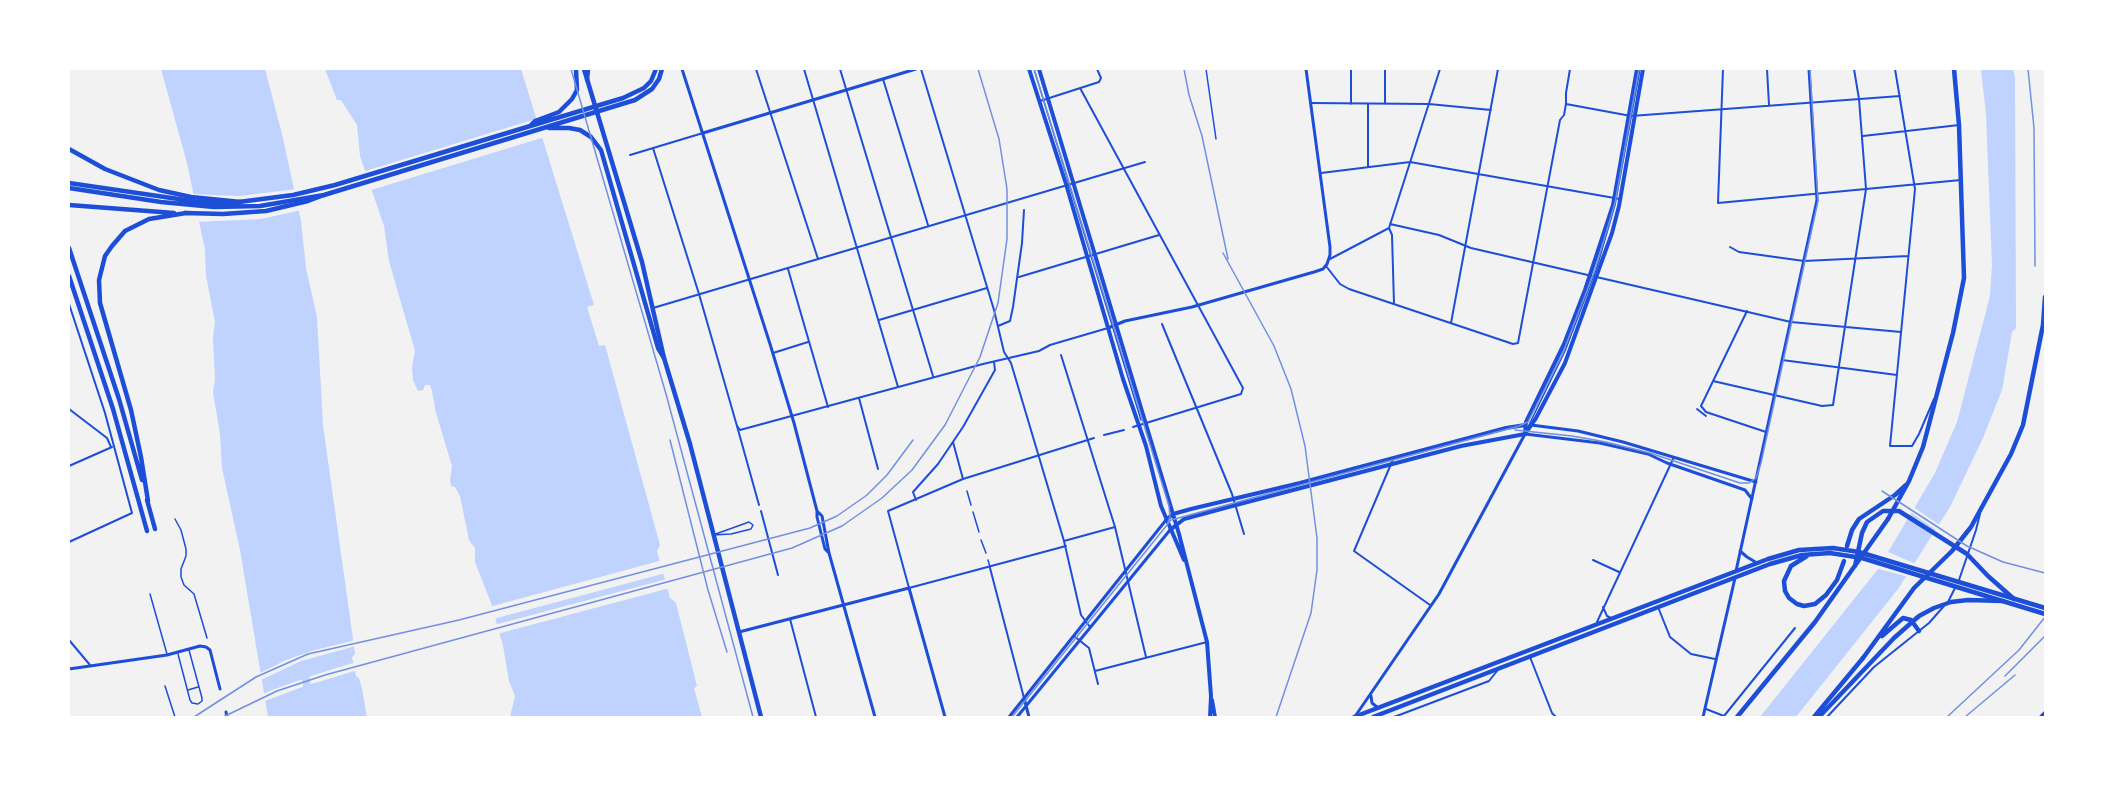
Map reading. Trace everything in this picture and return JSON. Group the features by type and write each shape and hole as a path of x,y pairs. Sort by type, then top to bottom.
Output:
{"main road":[{"path":"529,127 534,122 559,112 572,99 577,90 576,69"},
{"path":"586,69 642,262 664,358 690,444 761,717"},
{"path":"160,200 241,202 312,192 529,127 612,105 644,88 651,81 656,69"},
{"path":"69,205 105,206 163,214 224,214 266,210 308,201 546,128 648,93 656,84 662,69"},
{"path":"1029,69 1043,100 1142,423 1176,524 1207,642 1215,717"},
{"path":"1039,69 1043,100"},
{"path":"1170,530 1184,519 1461,446 1525,434 1594,277 1617,198 1640,69"},
{"path":"1737,717 1792,652 1854,570 1888,519 1909,481 1923,447 1959,307 1964,278 1959,125 1954,69"},
{"path":"546,128 574,129 591,137 601,150 658,348 664,358"},
{"path":"69,147 83,157 121,176 159,190 191,197 241,202"},
{"path":"69,183 100,191"},
{"path":"69,188 192,206 237,207 324,195"},
{"path":"1528,425 1565,363 1618,214 1617,198"},
{"path":"148,501 131,410 99,298 100,274 108,250 116,240 142,221 163,214"},
{"path":"69,248 119,399 155,529"},
{"path":"1091,256 1142,423 1166,520 1186,566"},
{"path":"69,276 113,409 147,531"},
{"path":"1814,717 1863,658 1914,588 1962,540 1980,513 2023,425 2043,325 2045,297"},
{"path":"1166,520 1173,514 1506,428 1528,425"},
{"path":"1850,551 1852,530 1859,519 1895,495 1909,481"},
{"path":"1854,570 1862,533 1871,518 1888,510 1899,511 1967,554 2014,599"},
{"path":"1373,717 1735,577 1769,561 1807,549 1833,548 1850,551 2045,608"},
{"path":"1354,717 1757,563 1809,554 1850,551 2045,614"},
{"path":"1809,554 1791,566 1784,581 1786,595 1800,605 1812,605 1823,599 1837,579 1844,561"},
{"path":"1819,717 1894,638 1919,616 1941,605 1968,600 2003,601"},
{"path":"1877,639 1903,618 1911,620 1919,631"},
{"path":"1210,717 1211,696"},
{"path":"2041,717 2045,713"}],"street":[{"path":"682,69 773,353 818,511 822,516 829,553 875,717"},
{"path":"756,69 818,259"},
{"path":"804,69 898,387"},
{"path":"840,69 934,377"},
{"path":"630,155 916,69"},
{"path":"921,69 1004,352 1009,360 1066,546 1081,615 1090,627"},
{"path":"1043,100 1099,82 1101,78 1097,69"},
{"path":"737,426 744,430 934,377 1009,360 1146,315 1197,305 1314,272 1326,266 1330,259 1330,247 1306,69"},
{"path":"1351,69 1351,104"},
{"path":"1385,69 1385,104"},
{"path":"1394,304 1392,235 1389,228 1440,69"},
{"path":"1451,323 1498,69"},
{"path":"1326,266 1344,287 1513,344 1518,343 1560,120 1564,115 1570,69"},
{"path":"1723,69 1718,203 1961,180"},
{"path":"1767,69 1769,105"},
{"path":"1795,628 1724,716 1704,714 1818,194 1809,69"},
{"path":"1713,381 1822,406 1833,405 1866,189 1859,99 1854,69"},
{"path":"1895,69 1915,185 1890,446 1912,446 1937,394"},
{"path":"883,79 928,226"},
{"path":"1080,88 1243,388 1241,394 1133,427"},
{"path":"1566,104 1632,115 1900,96"},
{"path":"1310,103 1429,104 1491,110"},
{"path":"1368,104 1368,167"},
{"path":"1862,136 1959,125"},
{"path":"653,148 699,294 759,505"},
{"path":"653,308 1145,162"},
{"path":"1321,173 1410,162 1617,198"},
{"path":"998,326 1010,321 1019,278 1024,210"},
{"path":"1390,224 1439,235 1465,246 1791,322 1901,332"},
{"path":"1330,259 1389,228"},
{"path":"1019,278 1159,235"},
{"path":"1730,247 1739,252 1804,261 1909,256"},
{"path":"787,268 828,407"},
{"path":"879,320 987,288"},
{"path":"69,303 112,436 112,446"},
{"path":"1747,312 1701,406 1706,412 1766,432"},
{"path":"1162,324 1234,499 1244,534"},
{"path":"773,353 808,342"},
{"path":"1061,355 1115,527 1146,657"},
{"path":"1782,360 1897,375"},
{"path":"916,500 913,492 938,464 953,442 995,370 994,362"},
{"path":"859,398 878,469"},
{"path":"69,409 107,438 112,446 132,513 69,542"},
{"path":"1697,409 1706,416"},
{"path":"1528,425 1578,431 1674,457 1755,484"},
{"path":"1104,435 1124,430"},
{"path":"1354,717 1431,606 1473,533 1525,434 1611,445 1648,454 1742,489 1752,499"},
{"path":"107,438 112,436"},
{"path":"945,717 888,511 963,479 1094,438"},
{"path":"953,442 963,479"},
{"path":"69,466 112,446"},
{"path":"1394,457 1354,551 1431,606"},
{"path":"1596,625 1674,457"},
{"path":"1742,489 1755,484"},
{"path":"761,511 778,576"},
{"path":"1827,717 1879,662 1939,613 1955,589 1973,541 1980,513"},
{"path":"1009,717 1166,520"},
{"path":"1064,541 1115,527"},
{"path":"1017,717 1170,530"},
{"path":"739,632 990,568 1066,546"},
{"path":"1740,551 1757,563"},
{"path":"1593,560 1619,572"},
{"path":"990,568 1029,717"},
{"path":"1603,607 1607,616 1613,619"},
{"path":"1658,607 1670,637 1691,654 1717,660"},
{"path":"790,619 816,717"},
{"path":"1074,636 1089,648 1098,684"},
{"path":"69,640 90,665"},
{"path":"1095,671 1207,642"},
{"path":"69,669 167,655 200,646 210,650 220,689"},
{"path":"1530,657 1556,717"},
{"path":"1394,717 1489,681 1498,670"},
{"path":"1371,694 1372,704 1379,708"},
{"path":"226,712 227,717"},
{"path":"1547,717 1552,712"}],"lane":[{"path":"1034,69 1043,100"},
{"path":"1206,69 1216,139"},
{"path":"1528,425 1565,351 1594,277"},
{"path":"1564,344 1565,351"},
{"path":"963,479 965,484"},
{"path":"967,491 971,505"},
{"path":"973,512 979,532"},
{"path":"175,519 181,530 186,549 181,577 184,585 194,594 207,638"},
{"path":"749,522 753,525 751,529 731,534 713,535 749,522"},
{"path":"981,540 986,553"},
{"path":"988,560 990,568"},
{"path":"150,594 167,655"},
{"path":"177,652 192,703 198,704 202,701 200,687 189,649"},
{"path":"165,686 175,717"},
{"path":"188,690 200,687"}],"water":[{"path":"161,69 265,69 301,221 306,268 317,317 323,425 355,654 352,657 356,676 359,678 362,689 367,717 268,717 240,550 222,468 220,434 213,392 215,322 206,276 205,250 187,163"},
{"path":"325,69 521,69 594,305 587,307 599,346 605,345 660,545 657,551 670,598 676,603 697,686 694,688 702,717 510,717 515,696 509,681 503,646 491,603 475,562 475,548 469,540 460,496 455,487 451,486 452,466 430,385 425,385 423,390 418,391 413,380 412,367 415,351 389,261 384,226 360,156 357,125 341,100 337,100"},
{"path":"1981,69 2013,69 2015,77 2016,328 2012,332 2002,390 1983,438 1950,507 1898,589 1796,717 1760,717 1878,569 1935,473 1957,422 1990,296 1992,265 1986,115"}],"pier":[{"path":"539,118 545,137 368,191 362,172"},
{"path":"297,189 302,210 261,219 196,222 191,194 239,196"},
{"path":"1912,506 1942,527 1939,532 1909,511"},
{"path":"1886,551 1918,565 1909,577 1875,568"},
{"path":"663,560 666,573 493,619 489,607"},
{"path":"667,579 670,588 497,634 494,625"},
{"path":"356,640 356,646 301,661 259,681 258,674 286,660"},
{"path":"356,662 358,670 262,702 261,695 272,690"}],"waterway":[{"path":"303,666 309,695"}],"tram line":[{"path":"1034,69 1169,506 1170,517 1167,525"},
{"path":"1012,717 1171,520 1528,422 1562,355 1595,270 1615,203 1639,69"},
{"path":"1515,430 1606,442 1650,453 1740,483 1749,483 1756,478 1818,201 1810,69"}],"railway":[{"path":"571,69 666,394 753,717"},
{"path":"223,717 277,691 325,675 792,548 842,526 882,498 912,470 945,425 980,357 998,303 1007,239 1007,189 999,139 978,69"},
{"path":"1184,69 1189,95 1202,136 1228,259"},
{"path":"2028,69 2034,128 2035,266"},
{"path":"1223,253 1274,346 1291,389 1305,446 1317,538 1317,570 1311,613 1276,717"},
{"path":"670,440 708,590 727,652"},
{"path":"194,717 256,677 308,654 459,620 810,528 837,516 867,495 887,475 913,440"},
{"path":"1882,491 1967,546 2003,562 2045,573"},
{"path":"1947,717 2019,650 2045,617"},
{"path":"2005,676 2045,636"},
{"path":"1965,717 2015,675"}]}
